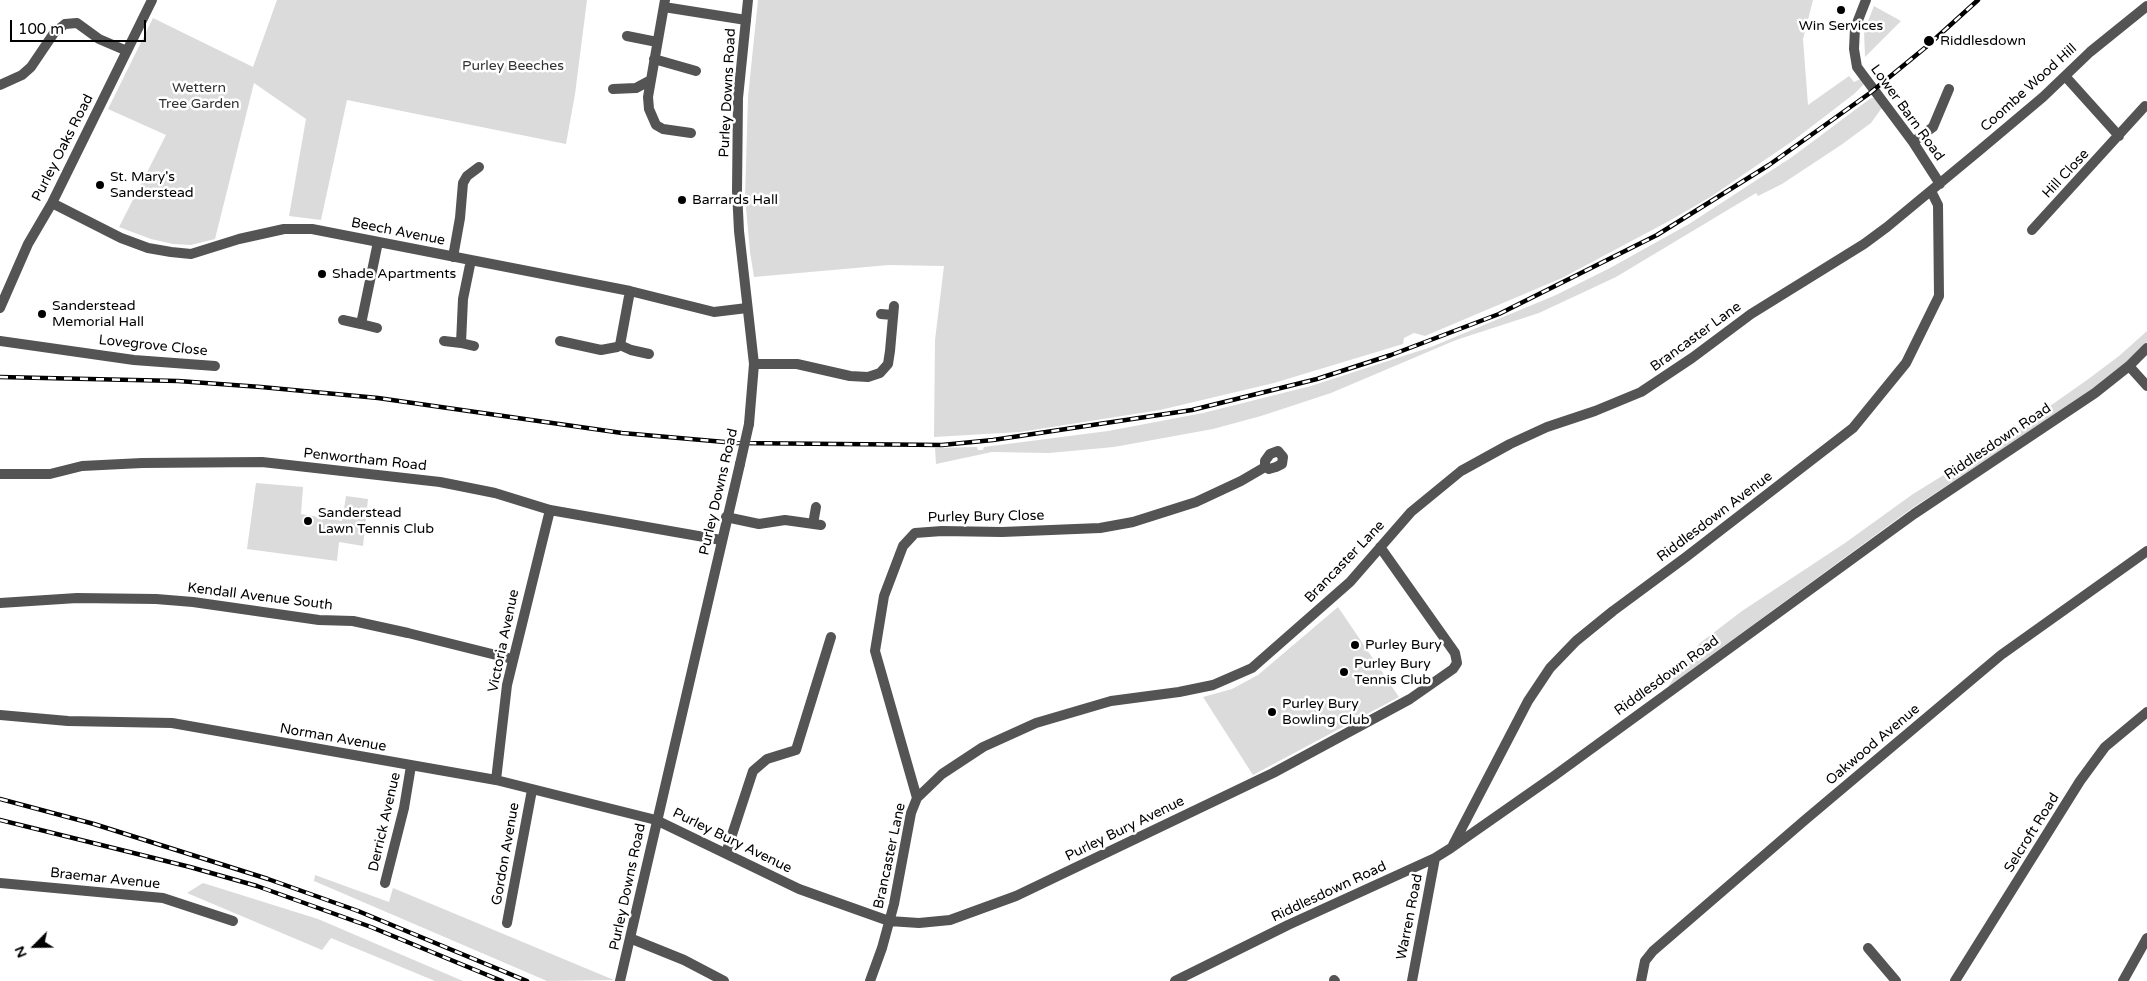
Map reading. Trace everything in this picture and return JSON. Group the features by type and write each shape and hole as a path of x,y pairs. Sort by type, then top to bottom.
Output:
{"street":[{"name":"Purley Oaks Road","path":"0,308 28,244 52,202 152,0"},
{"name":"Purley Downs Road","path":"620,981 632,939 656,820 710,598 726,517 749,424 754,364 739,231 737,191 738,98 748,0"},
{"name":"Lower Barn Road","path":"1866,0 1855,28 1855,60 1861,74 1913,142 1940,184"},
{"path":"691,133 663,129 656,125 649,109 654,59 665,4 746,20"},
{"name":"Coombe Wood Hill","path":"1931,191 2043,98 2096,46 2147,6"},
{"path":"0,84 22,75 31,67 54,33 65,24 77,23 99,38 128,51"},
{"path":"627,36 657,42"},
{"path":"654,59 696,71"},
{"path":"2065,76 2119,136"},
{"path":"613,89 636,88 651,80"},
{"path":"1913,142 1933,127 1949,89"},
{"name":"Hill Close","path":"2032,230 2145,106"},
{"path":"453,256 460,218 463,183 466,176 478,166"},
{"name":"Brancaster Lane","path":"870,981 889,921 911,813 916,798 942,774 983,747 1036,723 1112,701 1179,692 1213,685 1236,676 1267,656 1350,582 1411,512 1461,471 1510,444 1547,427 1603,408 1641,392 1685,363 1750,314 1864,244 1931,191"},
{"name":"Riddlesdown Avenue","path":"1451,848 1528,701 1550,668 1576,642 1613,611 1686,558 1853,428 1906,363 1939,296 1938,205 1931,191"},
{"name":"Beech Avenue","path":"52,202 121,238 148,248 171,252 191,254 239,239 284,229 312,229 630,291 714,312 747,308"},
{"path":"361,324 378,242"},
{"path":"461,343 462,300 471,260"},
{"path":"560,341 605,350 620,345 630,291"},
{"path":"754,364 797,364 850,376 868,377 880,373 888,364 894,310 881,314"},
{"path":"343,320 377,328"},
{"name":"Lovegrove Close","path":"0,341 134,360 215,366"},
{"path":"444,341 474,346"},
{"path":"620,345 631,350 649,354"},
{"name":"Riddlesdown Road","path":"1175,981 1288,925 1435,858 1451,848 1554,776 1914,514 2095,393 2129,366 2147,348"},
{"path":"2129,366 2147,386"},
{"name":"Penwortham Road","path":"0,474 50,474 82,466 168,462 262,462 440,482 495,493 550,510 722,540"},
{"name":"Purley Bury Close","path":"916,798 875,651 884,596 903,546 915,533 1100,528 1133,522 1196,502 1241,481 1265,467"},
{"path":"726,517 755,523 785,520 817,524 816,507"},
{"name":"Victoria Avenue","path":"496,780 502,717 512,659 550,510"},
{"name":"Purley Bury Avenue","path":"656,820 799,889 889,921 919,923 950,920 1016,896 1273,773 1410,699 1452,670 1457,663 1455,653 1380,547"},
{"name":"Oakwood Avenue","path":"1641,981 1646,961 1653,951 1804,820 2001,655 2147,551"},
{"name":"Kendall Avenue South","path":"0,603 77,598 156,599 193,602 319,620 352,621 408,632 512,659"},
{"path":"726,853 753,771 767,759 796,750 831,637"},
{"name":"Selcroft Road","path":"1955,981 2080,781 2106,747 2147,712"},
{"name":"Norman Avenue","path":"0,715 68,721 172,723 496,780 656,820"},
{"name":"Derrick Avenue","path":"385,883 404,808 411,766"},
{"name":"Gordon Avenue","path":"507,923 532,790"},
{"name":"Warren Road","path":"1412,981 1435,858"},
{"name":"Braemar Avenue","path":"0,883 163,898 233,921"},
{"path":"2123,981 2147,938"},
{"path":"632,939 684,960 724,981"},
{"path":"1868,948 1896,981"}],"green space":[{"name":"Purley Beeches","path":"277,0 587,0 575,94 566,144 347,100 321,220 289,216 306,119 254,83 215,239 191,245 173,244 151,239 119,227 166,135 108,109 153,18 253,67"},
{"path":"758,0 1813,0 1803,39 1808,105 1849,76 1854,82 1860,79 1864,84 1854,94 1794,140 1712,196 1671,220 1562,278 1425,336 1414,333 1404,338 1403,344 1274,383 1160,410 1020,432 934,437 935,340 944,266 889,265 754,277 745,197 748,97"},
{"path":"1874,6 1901,21 1865,57 1864,31"},
{"path":"1871,98 1876,98 1887,110 1881,109 1871,123 1782,184 1758,196 1756,193 1616,277 1539,313 1456,340 1331,393 1261,416 1213,429 1114,447 1049,453 992,452 936,464 935,448 977,447 978,450 983,450 984,447 1108,431 1203,413 1311,386 1431,347 1556,295 1610,268 1689,224 1792,157"},
{"path":"2147,331 2147,342 2126,363 2092,390 1911,509 1668,687 1682,665 1700,643 1742,611 1845,543 1913,494 2013,432 2119,356"},
{"name":"Sanderstead Lawn Tennis Club","path":"256,483 303,487 301,514 342,521 346,496 368,499 363,546 339,542 337,561 247,549"},
{"path":"1338,607 1399,697 1253,775 1203,697 1232,689 1258,675"},
{"path":"315,875 389,902 393,888 614,980 547,981 314,881"},
{"path":"203,883 318,919 463,981 435,981 331,938 322,950 187,893"}],"railway":[{"path":"0,377 178,381 261,387 378,398 622,433 736,443 942,445 993,440 1192,410 1317,379 1391,355 1499,314 1657,235 1769,165 1870,93 1926,47 1978,0"},
{"path":"0,799 94,824 268,879 358,911 527,981"},
{"path":"0,820 190,867 257,886 371,927 502,981"}],"place":[{"name":"Win Services","path":"1841,10"},
{"name":"Riddlesdown","path":"1929,41"},
{"name":"St. Mary's Sanderstead","path":"100,185"},
{"name":"Barrards Hall","path":"682,200"},
{"name":"Shade Apartments","path":"322,274"},
{"name":"Sanderstead Memorial Hall","path":"42,314"},
{"name":"Sanderstead Lawn Tennis Club","path":"308,521"},
{"name":"Purley Bury","path":"1355,645"},
{"name":"Purley Bury Tennis Club","path":"1344,672"},
{"name":"Purley Bury Bowling Club","path":"1272,712"}],"park label":[{"name":"Wettern Tree Garden","path":"199,96"}]}
